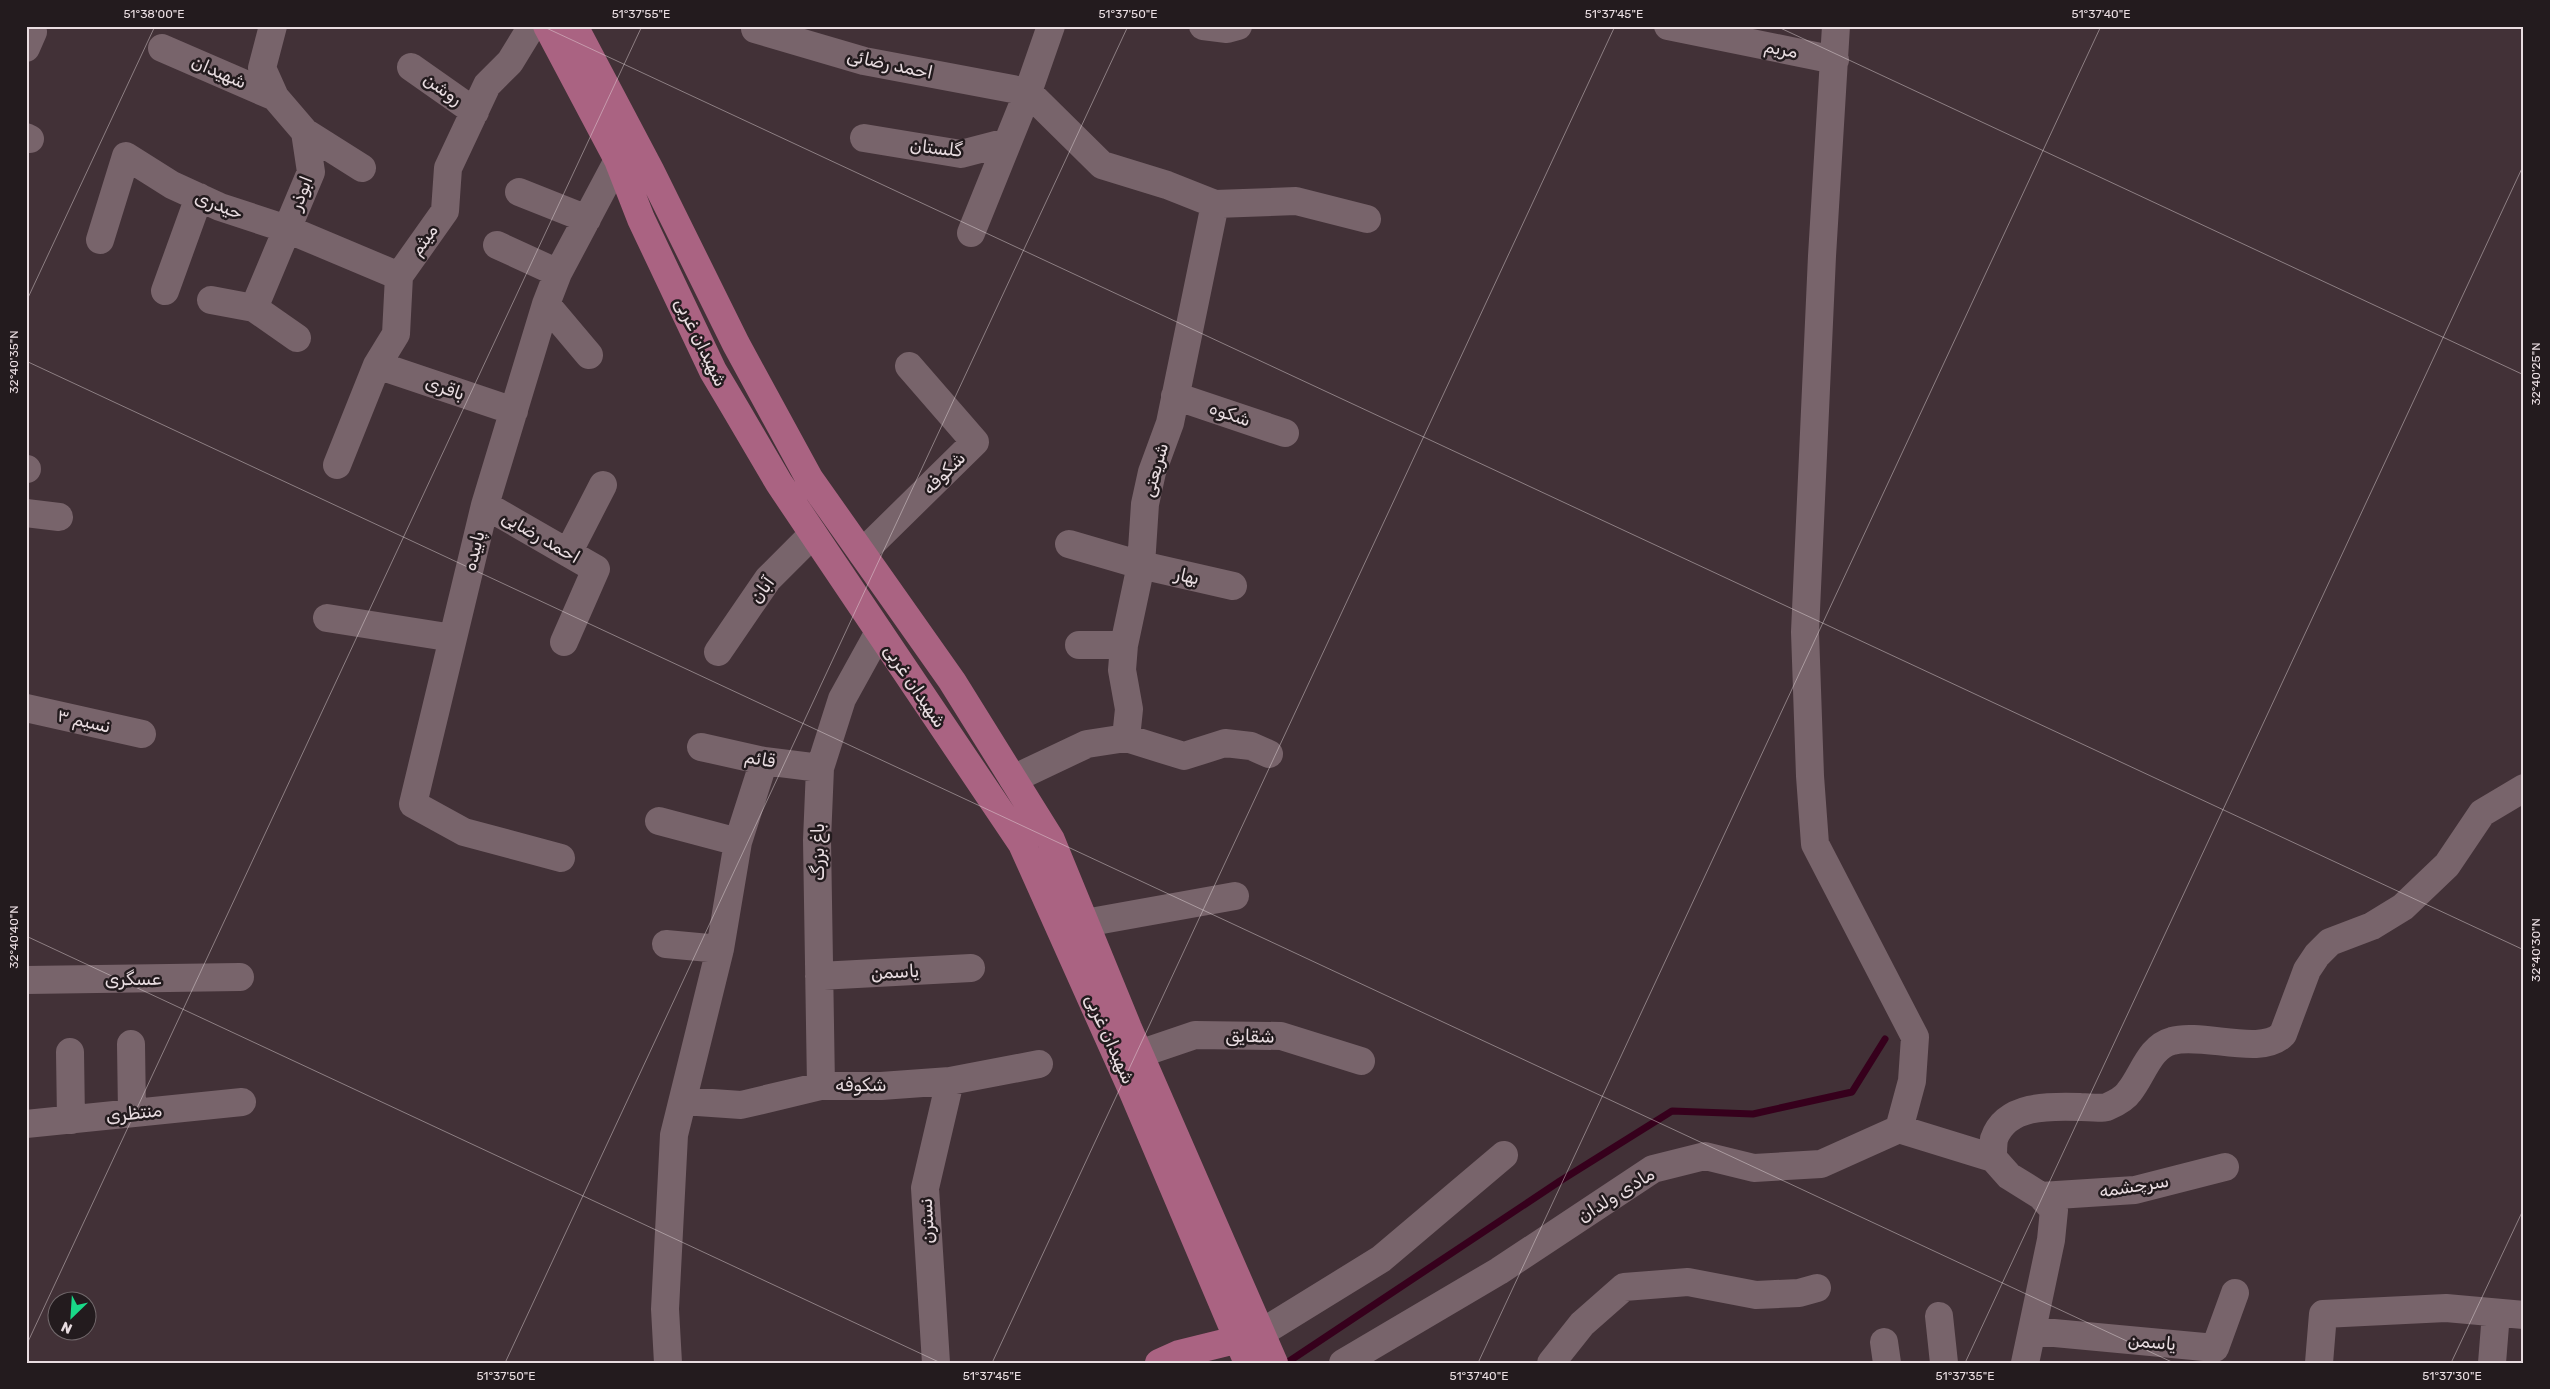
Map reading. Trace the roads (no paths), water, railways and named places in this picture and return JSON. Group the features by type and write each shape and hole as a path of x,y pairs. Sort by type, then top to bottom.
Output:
{"main road":[{"name":"شهیدان غربی","path":"547,26 618,160 641,219 713,371 779,483 1022,844 1250,1346 1274,1363"},
{"name":"شهیدان غربی","path":"574,26 650,170 736,344 809,478 952,681 1051,840 1139,1054 1250,1346"},
{"path":"1159,1363 1179,1354 1250,1346"}],"street":[{"path":"273,26 262,68 276,97 305,132 362,168"},
{"name":"میثم","path":"399,276 445,212 448,168 487,85 510,62 532,26"},
{"path":"970,234 1028,92 1051,26"},
{"path":"1203,26 1227,29 1238,26"},
{"name":"مریم","path":"1668,26 1835,60"},
{"path":"1836,26 1822,256 1805,632 1810,776 1815,844 1915,1038 1912,1081 1898,1129 1993,1158 2009,1176 2041,1196 2054,1210 2051,1240 2025,1363"},
{"name":"احمد رضائی","path":"755,29 864,61 1028,92"},
{"name":"شهیدان","path":"162,48 276,97"},
{"name":"روشن","path":"411,67 474,112"},
{"path":"1028,92 1102,165 1167,185 1215,204 1296,201 1367,219"},
{"name":"ابوذر","path":"254,308 311,172 305,132"},
{"name":"گلستان","path":"864,138 961,154 1007,142"},
{"name":"حیدری","path":"100,240 126,156 172,186 199,198 220,207 287,229 399,276"},
{"name":"پابیده","path":"561,858 464,832 413,804 485,505 546,304 558,273 618,160"},
{"path":"519,192 587,219"},
{"path":"164,291 199,198"},
{"name":"شریعتی","path":"1126,738 1129,709 1122,670 1124,645 1141,565 1145,504 1150,480 1170,423 1215,204"},
{"path":"497,245 558,273"},
{"path":"337,465 376,364 396,334 399,276"},
{"path":"211,300 254,308 297,338"},
{"path":"546,304 589,355"},
{"name":"باقری","path":"376,364 514,411"},
{"name":"شکوفه","path":"862,553 975,442 909,366"},
{"name":"شکوه","path":"1176,396 1285,433"},
{"path":"568,553 603,485"},
{"name":"احمد رضایی","path":"485,505 596,568 564,642"},
{"path":"26,513 59,517"},
{"name":"آبان","path":"718,652 768,579 813,534"},
{"name":"بهار","path":"1069,544 1141,565 1233,586"},
{"path":"327,618 453,638"},
{"name":"باغ بزرگ","path":"820,1086 817,840 820,768 842,699 879,632"},
{"path":"1079,645 1124,645"},
{"name":"نسیم ۳","path":"26,708 142,734"},
{"path":"1013,779 1087,744 1126,738 1184,756 1225,743 1252,746 1269,754"},
{"name":"قائم","path":"701,747 764,761 820,768"},
{"path":"668,1363 665,1309 674,1136 720,949 738,842 764,761"},
{"path":"1993,1158 1994,1139 2004,1123 2025,1110 2056,1106 2106,1107 2128,1094 2154,1051 2172,1041 2212,1040 2264,1044 2279,1039 2283,1034 2307,970 2317,955 2330,942 2372,926 2404,908 2448,865 2482,812 2524,788"},
{"path":"660,821 738,842"},
{"path":"1085,923 1235,896"},
{"path":"666,944 720,949"},
{"name":"یاسمن","path":"819,976 971,968"},
{"name":"عسگری","path":"26,980 240,977"},
{"name":"شقایق","path":"1139,1054 1195,1035 1281,1036 1361,1061"},
{"path":"131,1044 132,1113"},
{"path":"70,1052 71,1120"},
{"name":"شکوفه","path":"682,1101 741,1105 820,1086 881,1086 950,1081 1040,1064"},
{"name":"نسترن","path":"936,1363 925,1188 950,1081"},
{"name":"منتظری","path":"26,1124 242,1102"},
{"name":"مادی ولدان","path":"1343,1363 1500,1270 1653,1169 1704,1156 1754,1168 1821,1164 1898,1129"},
{"path":"1250,1346 1381,1258 1504,1155"},
{"name":"سرچشمه","path":"2041,1196 2135,1190 2225,1167"},
{"path":"1551,1363 1582,1324 1624,1287 1688,1282 1756,1296 1799,1294 1817,1288"},
{"name":"یاسمن","path":"2032,1331 2215,1348 2235,1293"},
{"path":"2319,1363 2324,1314 2446,1308 2524,1316"},
{"path":"2492,1363 2496,1313"},
{"path":"1940,1316 1944,1363"}],"waterway":[{"path":"1288,1362 1560,1181 1672,1111 1753,1114 1852,1092 1885,1039"}]}
